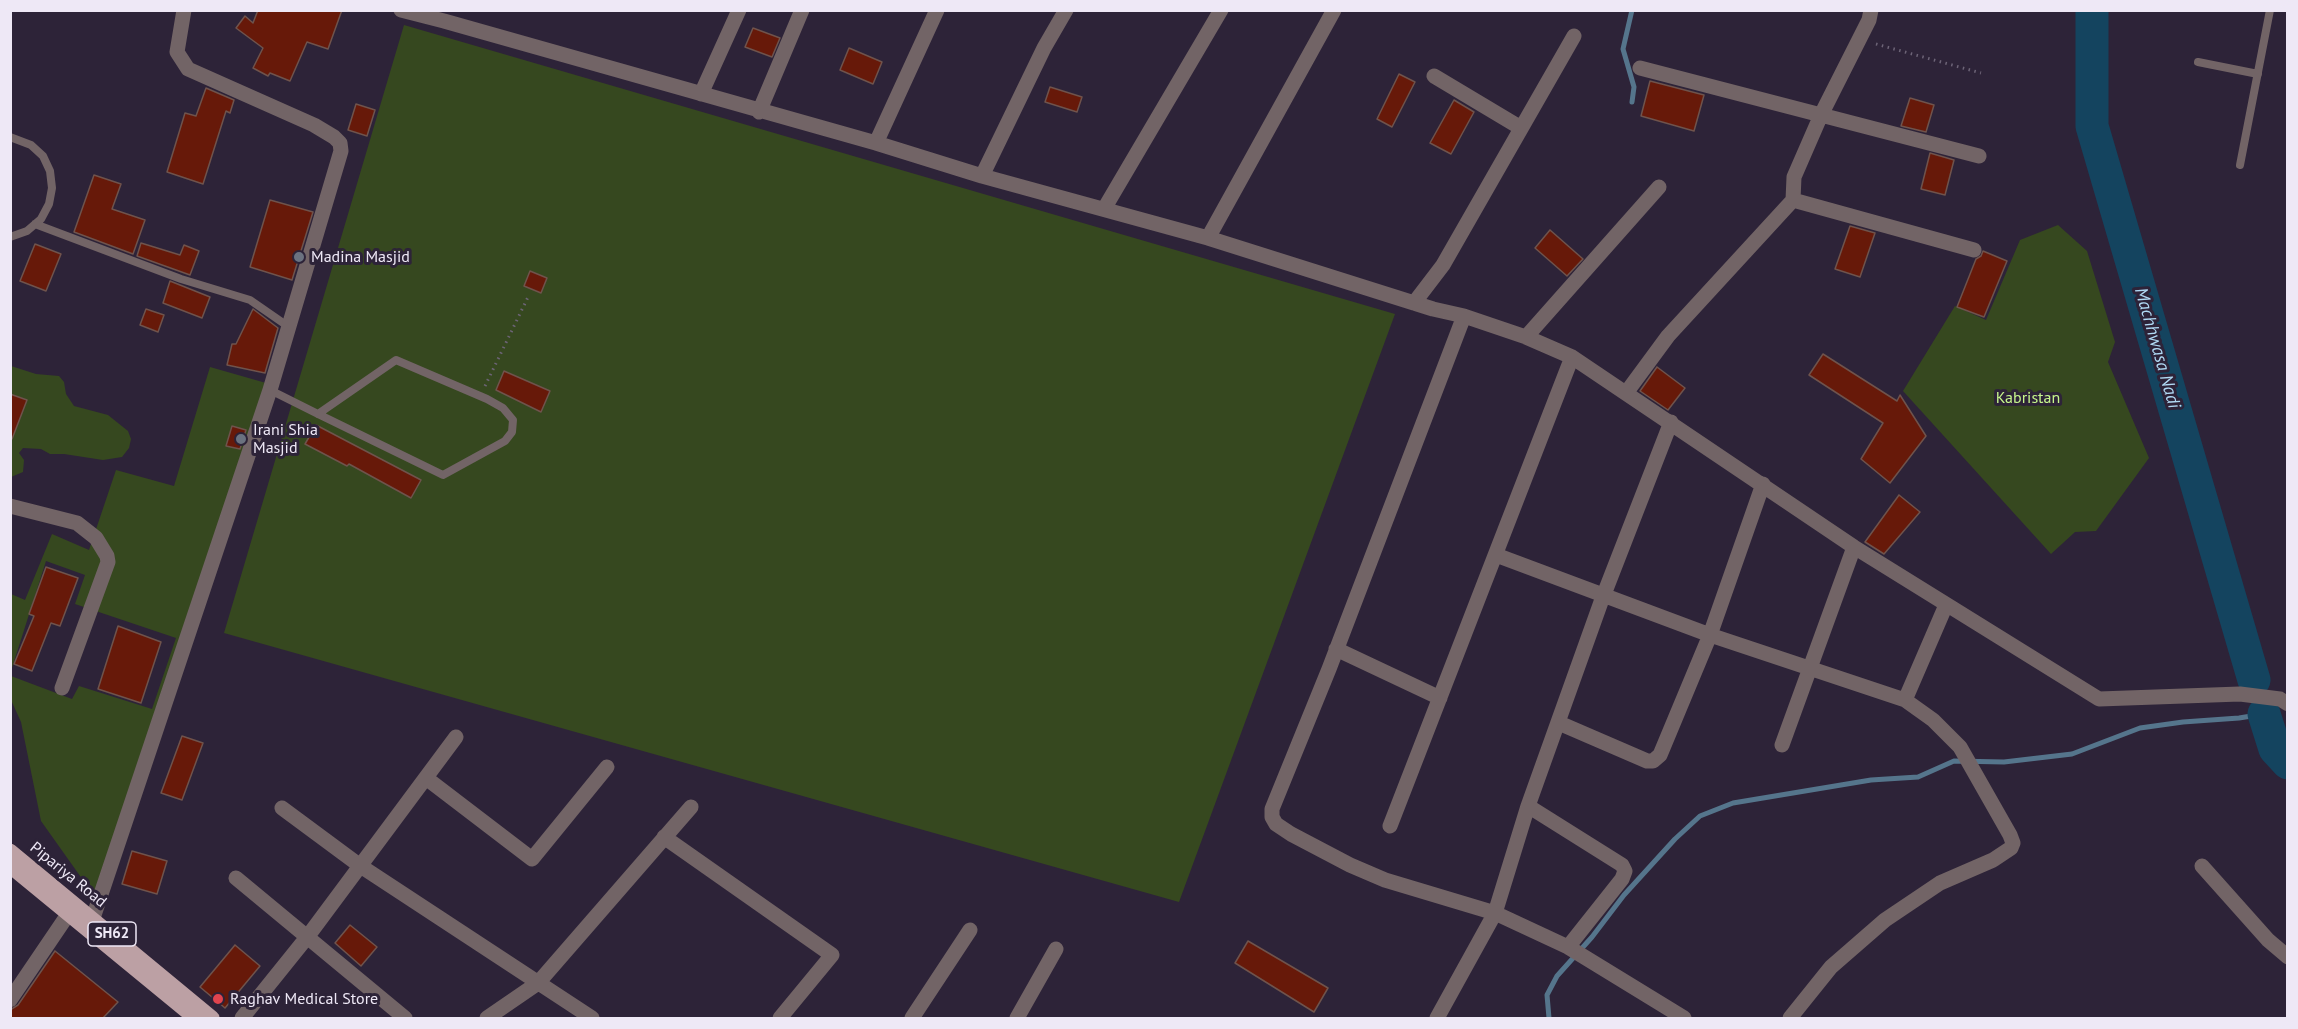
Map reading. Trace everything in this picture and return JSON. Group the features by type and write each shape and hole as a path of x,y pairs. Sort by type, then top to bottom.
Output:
{"main road":[{"name":"Pipariya Road","path":"10,852 195,1018"},
{"name":"Pipariya Road","path":"10,866 73,909 93,918 212,1018"}],"street":[{"path":"93,918 270,390 341,151 340,143 334,137 314,125 188,69 177,52 183,10"},
{"path":"401,10 1208,238 1414,303 1464,316 1526,338 1572,357 1854,547 2099,699 2240,694 2280,699 2288,704"},
{"path":"701,94 739,10"},
{"path":"759,111 802,10"},
{"path":"876,143 937,10"},
{"path":"982,176 1044,48 1066,10"},
{"path":"1104,209 1221,10"},
{"path":"1208,238 1334,10"},
{"path":"1626,393 1668,336 1793,200 1794,177 1821,116 1869,20 1871,10"},
{"path":"1414,303 1443,265 1574,36"},
{"path":"1640,68 1979,156"},
{"path":"1434,76 1521,128"},
{"path":"1526,338 1659,187"},
{"path":"1793,200 1974,250"},
{"path":"1464,316 1272,809 1272,817 1276,824 1291,834 1350,865 1385,880 1495,913 1569,947 1684,1018"},
{"path":"1390,826 1572,357"},
{"path":"1437,1018 1495,913 1528,806 1604,595 1671,422"},
{"path":"1559,723 1647,761 1657,759 1663,752 1710,634 1763,484"},
{"path":"10,506 77,523 96,538 107,556 108,562 62,688"},
{"path":"1782,745 1854,547"},
{"path":"1496,555 1710,634 1905,700 1933,720 1963,753 2012,839 2009,850 1993,860 1940,883 1885,920 1831,967 1790,1018"},
{"path":"1905,700 1946,605"},
{"path":"1336,649 1440,698"},
{"path":"242,1018 308,936 456,737"},
{"path":"426,778 532,859 607,767"},
{"path":"1528,806 1622,865 1625,871 1622,879 1569,947"},
{"path":"487,1018 538,982 691,807"},
{"path":"282,808 359,865 592,1018"},
{"path":"664,837 832,955 780,1018"},
{"path":"2202,866 2268,940 2288,957"},
{"path":"236,878 405,1018"},
{"path":"10,1000 73,909"},
{"path":"912,1018 970,930"},
{"path":"1017,1018 1056,950"}],"lane":[{"path":"2240,165 2270,10"},
{"path":"2198,62 2258,74"},
{"path":"10,137 31,145 43,156 50,171 52,188 49,204 41,219 27,231 10,237"},
{"path":"35,224 181,279 250,300 289,327"},
{"path":"270,390 318,414 443,476 505,441 512,432 513,420 503,408 480,395 396,360 318,414"}],"path":[{"path":"1859,39 1981,73"},
{"path":"480,395 529,295"}],"green space":[{"path":"404,25 1395,314 1179,902 224,633"},
{"name":"Kabristan","path":"2058,225 2087,251 2115,342 2108,362 2149,458 2096,531 2075,532 2051,554 1903,391 1955,306 1986,320 2020,240"},
{"path":"11,366 36,374 59,376 74,406 108,415 128,431 131,439 129,448 122,457 103,460 50,454 41,449 23,448 19,453 24,460 23,472 11,477"},
{"path":"210,367 266,383 95,897 41,821 21,722 11,700 11,676 72,699 79,686 152,709 176,638 75,604 85,575 46,561 11,671 11,594 25,600 52,534 89,550 116,470 174,486"}],"building":[{"path":"258,10 342,10 328,49 307,42 290,81 270,73 268,76 253,68 263,48 236,28 245,16 253,23"},
{"path":"753,28 780,38 772,57 745,47"},
{"path":"849,48 882,62 873,84 840,70"},
{"path":"1399,74 1415,82 1392,127 1377,119"},
{"path":"1650,81 1704,95 1694,131 1641,116"},
{"path":"1050,87 1082,97 1077,112 1045,102"},
{"path":"206,88 234,100 230,113 226,111 203,184 167,172 185,113 196,116"},
{"path":"1910,98 1934,105 1926,132 1901,126"},
{"path":"1454,100 1474,112 1451,154 1430,143"},
{"path":"356,104 375,110 367,136 348,130"},
{"path":"1930,153 1954,160 1945,195 1921,189"},
{"path":"94,175 121,184 112,209 145,220 133,254 74,232"},
{"path":"270,200 313,212 292,280 250,267"},
{"path":"1850,226 1875,233 1860,277 1835,269"},
{"path":"1550,230 1583,259 1567,276 1535,248"},
{"path":"141,243 180,255 184,245 199,251 190,275 137,256"},
{"path":"35,244 61,254 46,291 20,281"},
{"path":"1983,251 2007,261 1984,317 1957,307 1976,259"},
{"path":"530,271 547,278 541,293 524,286"},
{"path":"170,281 210,297 202,318 163,303"},
{"path":"146,309 164,315 158,332 140,325"},
{"path":"253,309 278,328 265,373 227,365 232,344 236,344"},
{"path":"1823,354 1897,401 1900,395 1926,436 1890,483 1861,459 1883,423 1809,375"},
{"path":"1657,367 1685,388 1668,410 1640,391"},
{"path":"504,371 550,391 541,412 496,390"},
{"path":"10,394 27,400 12,439 10,439"},
{"path":"316,425 421,480 411,498 349,464 347,466 305,444"},
{"path":"232,426 246,430 240,449 226,446"},
{"path":"1899,495 1920,512 1884,554 1865,542"},
{"path":"46,567 78,578 60,626 51,623 32,671 14,664 34,616 29,614"},
{"path":"118,626 161,642 141,703 98,689"},
{"path":"182,736 203,743 182,800 161,793"},
{"path":"132,851 167,861 157,894 122,884"},
{"path":"350,925 377,947 361,966 335,943"},
{"path":"1248,941 1328,988 1314,1012 1235,963"},
{"path":"235,945 260,966 225,1008 200,987"},
{"path":"55,951 118,1002 103,1018 10,1018 10,1010 18,1005"}],"waterway":[{"path":"1632,10 1623,49 1634,87 1632,102"},
{"name":"Machhwasa Nadi","path":"2092,10 2092,126 2254,680"},
{"path":"1549,1018 1547,995 1557,976 1592,937 1624,895 1675,839 1700,816 1733,803 1871,780 1918,777 1954,761 2004,762 2072,754 2140,728 2264,714"},
{"name":"Machhwasa Nadi","path":"2264,714 2275,749 2288,763"}],"place":[{"name":"Madina Masjid","path":"299,257"},
{"name":"Irani Shia Masjid","path":"241,439"},
{"name":"Raghav Medical Store","path":"218,999"}]}
